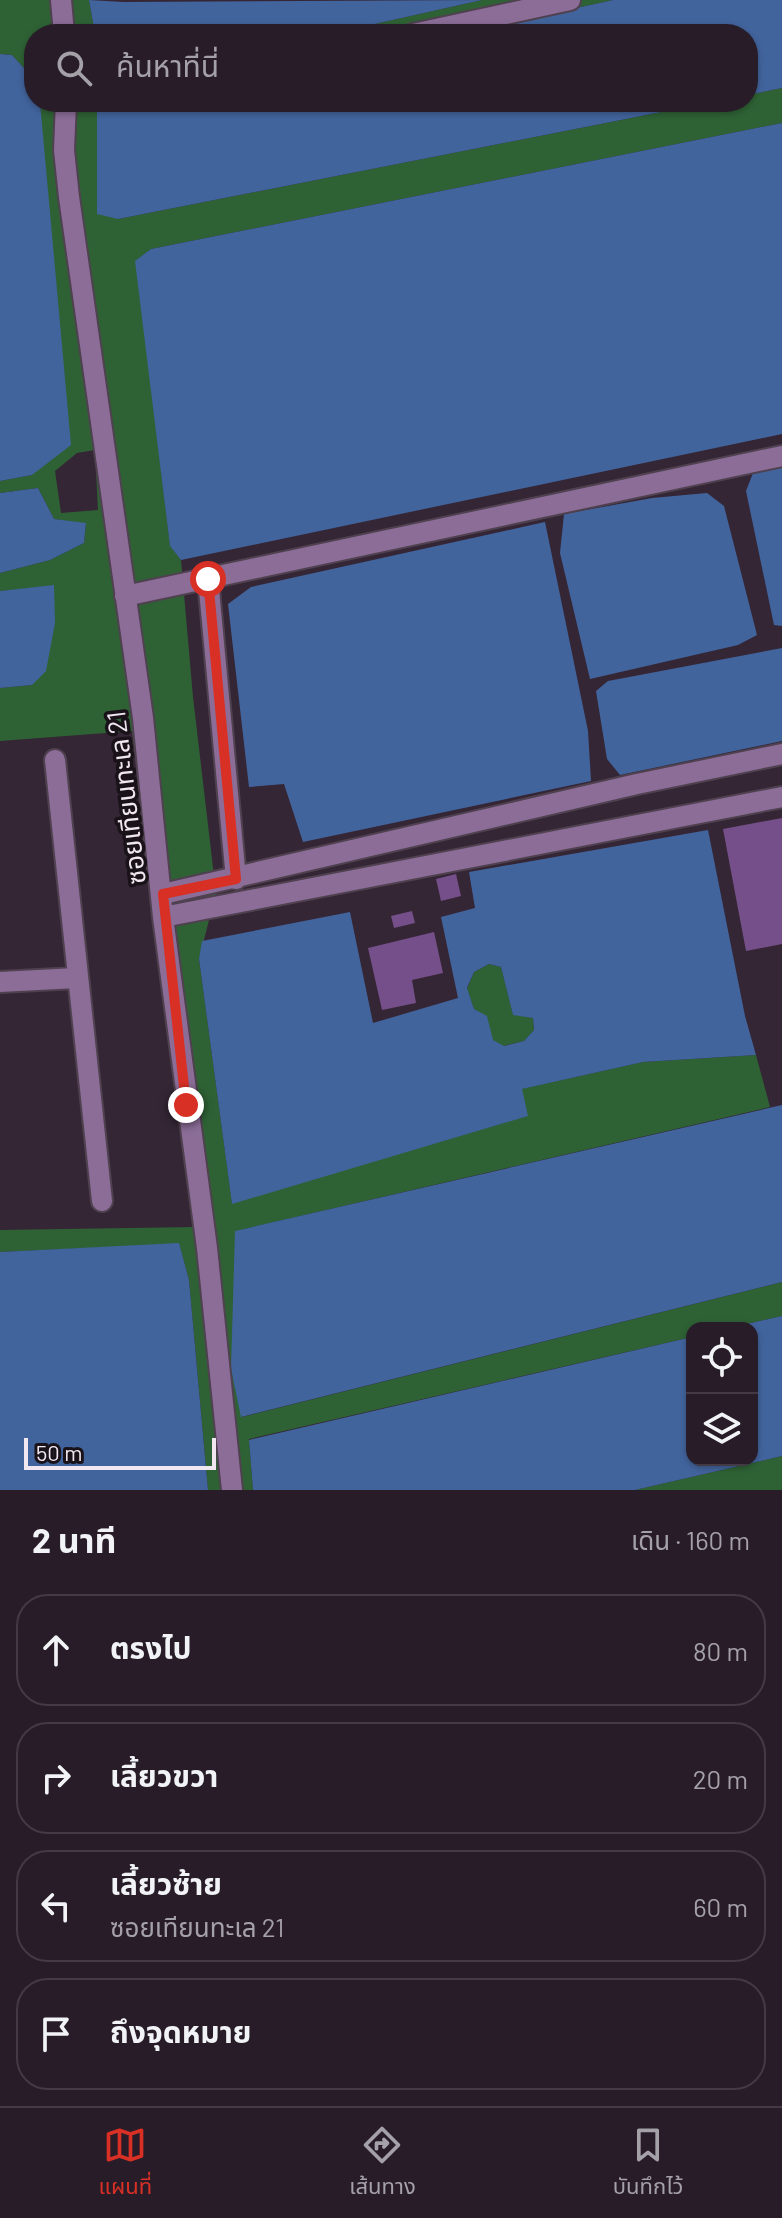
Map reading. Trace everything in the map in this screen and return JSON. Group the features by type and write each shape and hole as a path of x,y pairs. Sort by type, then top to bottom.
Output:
{"street":[{"path":"61,0 63,24"},
{"path":"459,24 570,0"},
{"name":"ซอยเทียนทะเล 21","path":"66,112 64,150 69,197 143,718 163,917 207,1248 232,1490"},
{"path":"125,596 782,456"},
{"path":"208,579 236,879"},
{"path":"163,894 637,784 782,754"},
{"path":"55,760 102,1201"},
{"path":"163,917 782,797"},
{"path":"0,982 76,978"}],"green space":[{"path":"0,0 89,0 93,24 24,24 24,68 12,55 0,54"},
{"path":"482,0 613,0 504,24 375,24"},
{"path":"782,88 782,123 151,249 136,261 170,545 181,560 216,893 199,959 232,1203 527,1116 521,1089 643,1062 756,1055 770,1107 236,1231 242,1417 782,1282 782,1316 756,1322 686,1322 686,1338 249,1439 253,1490 208,1490 189,1280 179,1244 0,1252 0,1230 196,1227 132,731 0,741 0,688 32,685 54,586 0,591 0,573 50,560 84,543 86,524 54,519 38,488 0,493 0,481 32,475 41,112 100,112 118,219 661,112 758,112 758,93","holes":["95,450 98,510 61,513 55,471 77,453"]},
{"path":"489,964 501,967 513,1014 533,1018 534,1030 524,1041 503,1046 492,1040 487,1017 474,1009 467,989 474,972"},
{"path":"782,1456 782,1490 635,1490 739,1466 758,1466 758,1462"}],"water":[{"path":"89,0 482,0 375,24 93,24"},
{"path":"613,0 782,0 782,88 758,93 758,24 504,24"},
{"path":"0,54 12,55 24,68 24,112 41,112 71,445 32,475 0,481"},
{"path":"97,112 661,112 118,219 97,214"},
{"path":"782,123 782,434 181,560 170,546 135,261 151,249"},
{"path":"782,467 782,626 774,625 746,491 753,473"},
{"path":"38,488 54,519 86,523 84,543 50,560 0,573 0,493"},
{"path":"707,493 724,506 757,635 738,645 590,679 560,553 564,514 652,498"},
{"path":"545,522 588,731 591,781 303,842 284,784 249,787 228,604 251,587"},
{"path":"54,585 55,623 46,671 32,685 0,688 0,591"},
{"path":"782,648 782,741 620,775 607,759 596,691 608,681"},
{"path":"708,830 745,1016 756,1055 643,1062 522,1089 528,1116 232,1204 199,959 202,941 350,912 373,1023 458,998 441,917 475,908 469,872","holes":["489,964 501,967 513,1015 533,1018 534,1030 524,1041 504,1046 493,1040 487,1016 474,1009 467,988 474,972"]},
{"path":"782,1105 782,1282 241,1417 231,1369 235,1231"},
{"path":"179,1243 189,1280 208,1490 0,1490 0,1252"},
{"path":"782,1316 782,1456 758,1462 758,1322 756,1322"},
{"path":"686,1338 686,1466 739,1466 635,1490 253,1490 249,1440"}],"building":[{"path":"782,818 782,944 746,951 723,829"},
{"path":"456,874 461,896 441,901 436,879"},
{"path":"412,911 415,923 394,928 391,916"},
{"path":"434,932 443,973 412,980 416,1003 382,1010 368,948"}],"route":[{"path":"186,1105 163,917 163,894 236,879 208,579"}]}
